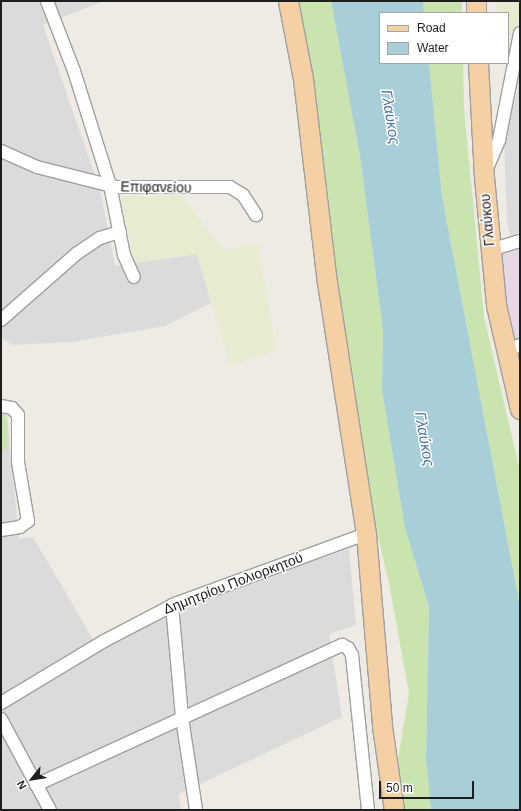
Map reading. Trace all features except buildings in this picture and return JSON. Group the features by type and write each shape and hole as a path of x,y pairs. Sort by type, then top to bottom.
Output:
{"main road":[{"path":"288,1 303,79 327,282 366,534 382,719 394,810"},
{"path":"476,1 476,12"},
{"path":"478,64 484,177"},
{"name":"Γλαύκου","path":"484,177 496,304 513,348 520,409"}],"street":[{"path":"47,1 74,71 110,185 124,255 134,277"},
{"name":"Γλαύκου","path":"484,177 499,140 520,33"},
{"name":"Επιφανείου","path":"1,151 37,167 110,185 182,188 226,186 240,191 256,215"},
{"path":"1,320 76,254 100,238 120,232"},
{"path":"490,250 520,242"},
{"path":"1,406 12,408 18,415 18,462 28,521 20,527 1,530"},
{"name":"Δημητρίου Πολιορκητού","path":"1,703 104,641 172,605 366,534"},
{"path":"172,605 182,718 196,810"},
{"path":"36,785 342,645 348,648 352,655 368,810"},
{"path":"1,720 50,810"}],"shaded area":[{"path":"1,1 104,1 43,25 100,190 115,266 197,254 211,303 165,326 71,342 13,345 1,338"},
{"path":"520,34 520,237 511,239 507,222 504,140 517,93"},
{"path":"520,246 520,337 506,343 491,255"},
{"path":"1,394 7,415 19,539 33,537 100,651 183,605 349,549 356,625 329,634 342,717 179,794 181,810 1,810"}],"green space":[{"path":"292,1 331,1 360,156 383,330 382,390 405,528 429,607 426,759 431,810 403,810 398,759 409,693 389,583 364,477"},
{"path":"423,1 462,1 462,12 424,12"},
{"path":"496,1 520,1 517,33 509,38 509,12 497,12"},
{"path":"429,64 463,64 464,109 484,317 520,471 520,607 442,196"},
{"path":"181,195 224,250 258,243 276,350 230,365 197,254 134,263 121,196"},
{"path":"1,415 7,415 8,449 1,449"}],"water":[{"name":"Γλαύκος","path":"331,1 423,1 424,12 379,12 379,64 429,64 442,196 520,607 520,810 431,810 426,759 429,607 405,528 382,390 383,330 360,156"}]}
